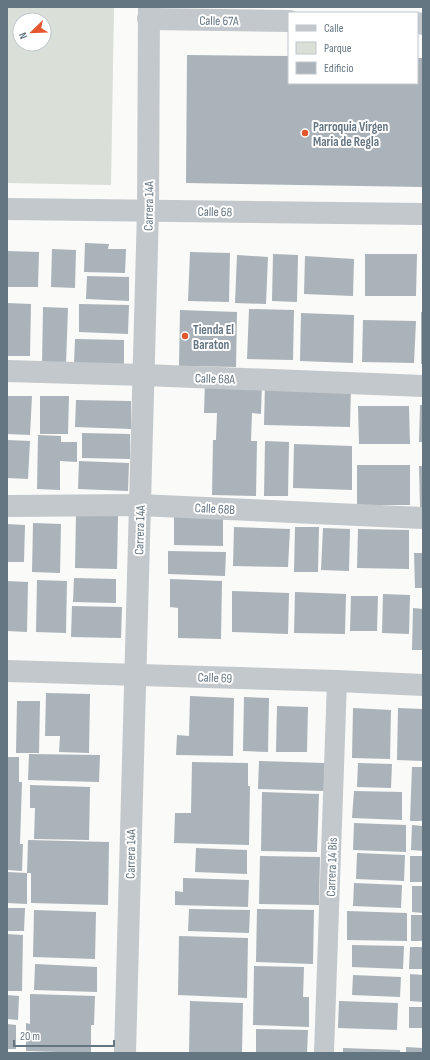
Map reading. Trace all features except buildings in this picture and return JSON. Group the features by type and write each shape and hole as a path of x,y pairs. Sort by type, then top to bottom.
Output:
{"street":[{"name":"Calle 67A","path":"149,13 288,21"},
{"name":"Carrera 14A","path":"125,1053 148,210 149,13"},
{"name":"Calle 68","path":"7,209 423,214"},
{"name":"Calle 68A","path":"7,372 144,374 423,386"},
{"name":"Calle 68B","path":"7,506 139,505 423,518"},
{"name":"Calle 69","path":"7,671 423,685"}],"lane":[{"name":"Carrera 14 Bis","path":"324,1053 337,681"}],"green space":[{"path":"7,7 114,7 111,185 7,183"}],"place":[{"name":"Parroquia Virgen Maria de Regla","path":"305,133"},
{"name":"Tienda El Baraton","path":"185,336"}]}
